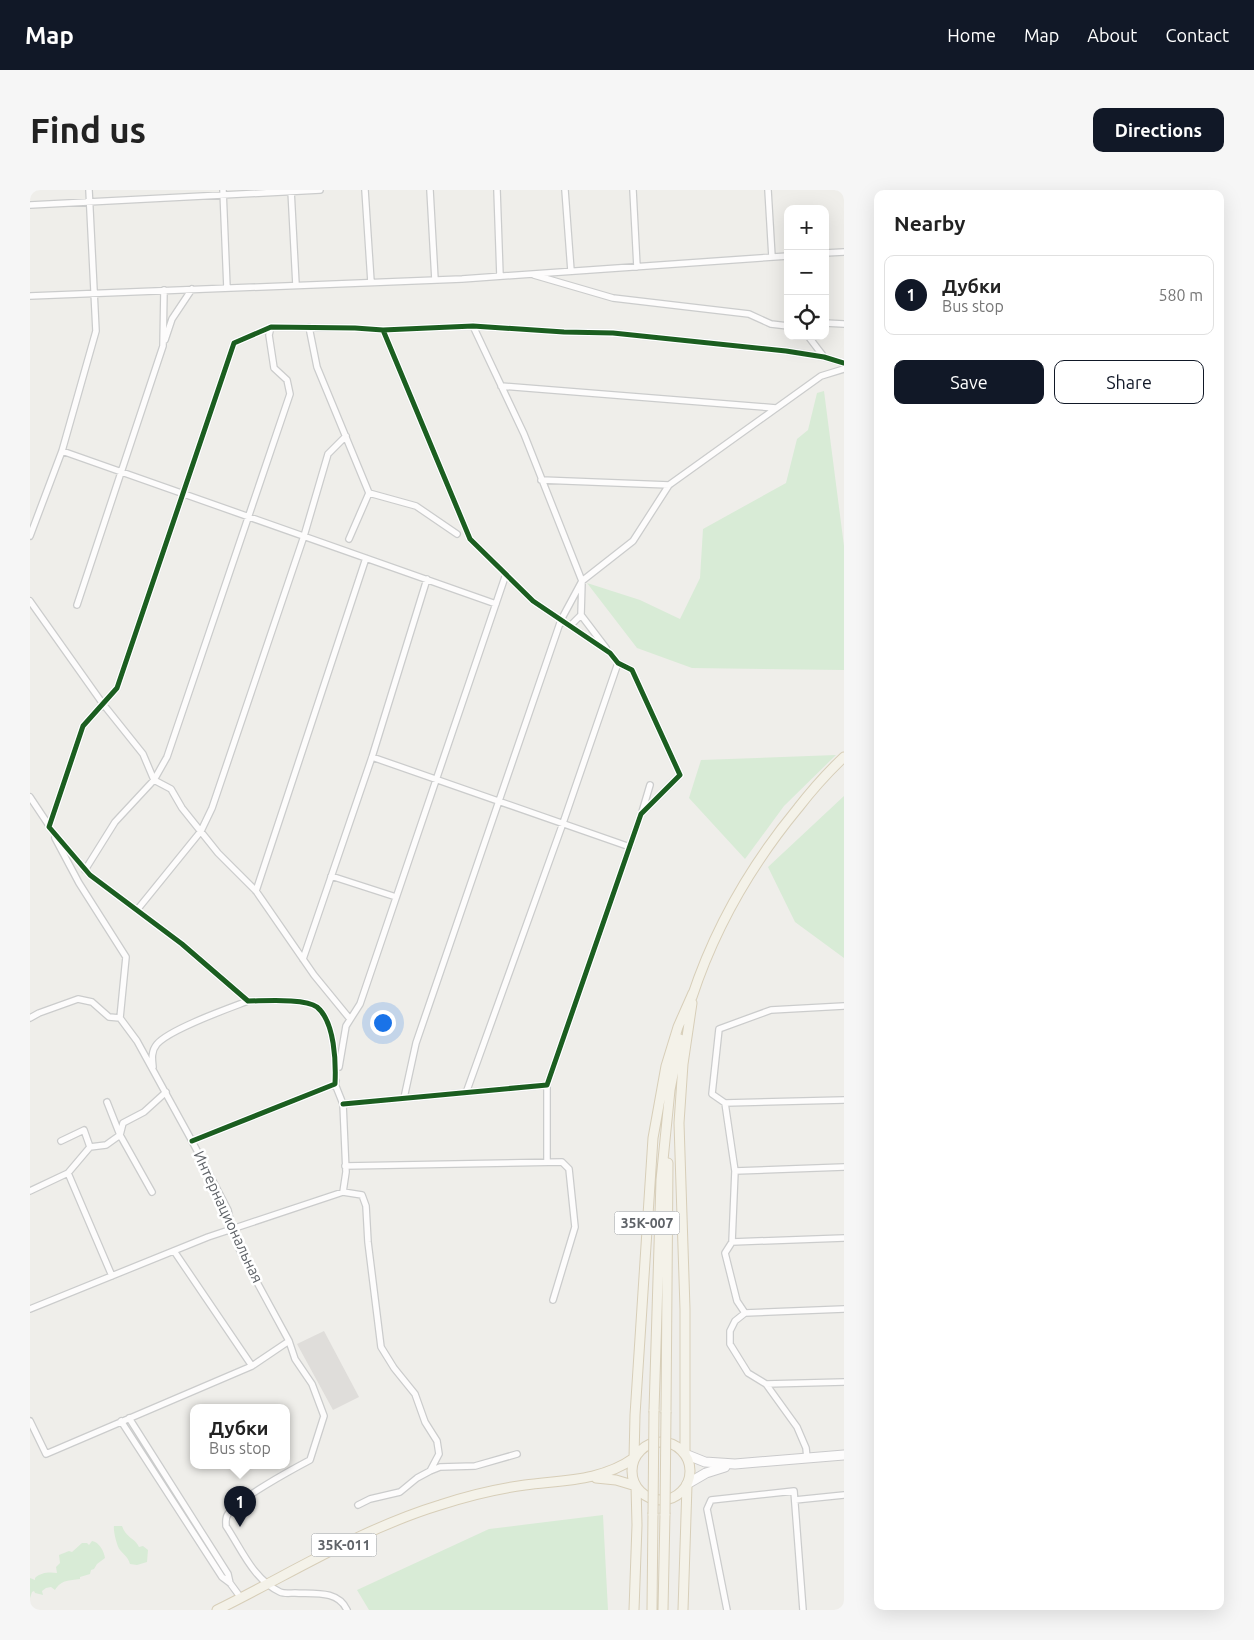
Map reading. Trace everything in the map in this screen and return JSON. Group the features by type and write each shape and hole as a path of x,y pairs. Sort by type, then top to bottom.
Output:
{"main road":[{"name":"35К-007","path":"634,1458 635,1406 653,1138 666,1066 678,1027 712,946 740,889 776,835 815,787 844,757"},
{"name":"35К-007","path":"652,1610 654,1411 661,1180 675,1062 693,993"},
{"name":"35К-007","path":"685,1454 685,1309 679,1123 683,1064 693,993"},
{"name":"35К-007","path":"663,1610 669,1182 666,1130"},
{"path":"586,1478 615,1470 634,1458 647,1445 662,1441 676,1446 685,1454 706,1462 735,1464 844,1455"},
{"path":"683,1610 687,1484 690,1471 689,1462 685,1454"},
{"path":"634,1458 631,1469 636,1486 637,1525 634,1610"},
{"path":"636,1486 640,1492 649,1498 658,1500 668,1499 678,1495 687,1484 706,1473 735,1464"},
{"name":"35К-011","path":"217,1610 332,1550 391,1523 439,1505 478,1494 586,1478 616,1480 636,1486"}],"street":[{"path":"30,536 62,451 96,331 89,190"},
{"path":"30,205 224,193 320,190"},
{"path":"365,190 371,282"},
{"path":"430,190 435,280"},
{"path":"497,190 500,276"},
{"path":"565,190 571,271"},
{"path":"633,190 637,267"},
{"path":"768,190 772,257"},
{"path":"291,191 296,285"},
{"path":"224,193 227,288"},
{"path":"829,253 844,252"},
{"path":"30,296 435,280 784,256"},
{"path":"530,274 613,298 749,314 771,324 784,326"},
{"path":"77,605 172,319 192,289"},
{"path":"163,346 164,290"},
{"path":"829,323 844,324"},
{"path":"473,326 524,434 582,581 581,615 618,663"},
{"path":"49,827 83,726 117,688 234,343 271,327 383,330 473,326 614,333 786,351 824,357 844,363"},
{"path":"86,870 115,822 154,780 167,757 247,516 290,394 287,380 274,368 269,335 271,327"},
{"path":"309,327 317,366 369,493 349,539"},
{"path":"383,330 470,540 533,601 610,653 618,663 632,670 680,776 641,814"},
{"path":"811,340 824,357"},
{"path":"404,1098 416,1043 561,620 582,581 634,541 669,485 821,376 844,369"},
{"path":"501,386 776,408"},
{"path":"137,910 201,831 212,808 304,536 328,454 346,436"},
{"path":"62,451 496,604"},
{"path":"541,480 669,485"},
{"path":"369,493 416,506 457,534"},
{"path":"256,891 366,558"},
{"path":"336,1084 346,1026 360,1004 506,574"},
{"path":"303,959 372,756 427,579"},
{"path":"30,601 103,704 143,754 154,780 172,788 182,808 218,853 256,891 314,975 350,1019"},
{"path":"570,626 581,615"},
{"path":"466,1093 618,663"},
{"path":"372,756 630,847"},
{"path":"547,1162 547,1086 650,785"},
{"path":"30,797 49,827 79,883 126,957 120,1018 109,1017 92,1002 78,999 30,1018"},
{"path":"49,827 90,875 182,944 248,1001"},
{"path":"331,876 396,897"},
{"path":"153,1070 151,1056 156,1045 171,1033 248,1001 298,1001 316,1006 328,1022 336,1062 336,1084 343,1104 345,1166 343,1192"},
{"path":"844,1006 771,1010 719,1029 712,1094 725,1103 844,1100"},
{"name":"Интернациональная","path":"120,1018 137,1041 166,1092 228,1210 240,1251 289,1341 295,1359 312,1384 324,1416 310,1460 264,1487 232,1509 226,1518 226,1526 252,1571 268,1584"},
{"path":"192,1141 336,1084"},
{"path":"343,1104 547,1086"},
{"path":"30,1191 68,1173 90,1147 106,1144 120,1135 123,1123 144,1112 166,1092"},
{"path":"107,1102 120,1135 152,1192"},
{"path":"725,1103 735,1171 732,1242 725,1252 737,1300 744,1313"},
{"path":"61,1141 84,1130 90,1147"},
{"path":"345,1166 562,1162 568,1168 575,1228 553,1300"},
{"path":"735,1171 844,1167"},
{"path":"68,1173 112,1276"},
{"path":"30,1308 232,1229 343,1192 362,1196 366,1206 368,1242 381,1347 394,1368 415,1394 425,1422 437,1441 439,1454 430,1471"},
{"path":"732,1242 844,1238"},
{"path":"174,1251 252,1366"},
{"path":"806,1458 806,1448 797,1427 766,1384 748,1373 730,1344 730,1331 735,1321 744,1313 844,1308"},
{"path":"30,1421 46,1454 252,1366 289,1341"},
{"path":"766,1384 844,1382"},
{"path":"129,1418 228,1574 230,1583"},
{"path":"121,1421 222,1577 230,1583 241,1598"},
{"path":"358,1505 370,1499 400,1492 417,1478 440,1467 475,1466 517,1454"},
{"path":"727,1610 707,1509 711,1500 794,1491 803,1610"},
{"path":"795,1500 844,1495"},
{"path":"268,1584 281,1592 334,1596 343,1602 347,1610"}],"shaded area":[{"path":"324,1331 359,1397 333,1410 297,1344"}],"green space":[{"path":"824,391 844,546 844,670 692,668 637,648 587,583 640,600 680,619 700,578 703,529 786,483 797,439 808,430 817,393"},
{"path":"836,755 784,806 745,859 689,798 701,760"},
{"path":"844,796 844,958 795,922 768,867"},
{"path":"603,1515 608,1610 369,1610 357,1590 489,1529"},
{"path":"114,1526 122,1526 139,1547 143,1546 148,1550 147,1562 137,1565 130,1564 118,1546"},
{"path":"92,1541 101,1547 105,1558 91,1570 90,1574 80,1577 80,1579 63,1582 55,1590 51,1587 46,1588 42,1591 43,1595 34,1591 30,1598 30,1578 35,1580 37,1576 43,1574 57,1573 56,1567 60,1563 59,1555 69,1551 72,1552 82,1543 89,1545"}],"cycle path":[{"path":"192,1141 335,1084 333,1043 328,1022 317,1007 311,1004 284,1001 248,1001 182,944 90,875 49,827 83,726 117,688 234,343 271,327 383,330 473,326 613,333 786,351 824,357 844,363"},
{"path":"343,1104 547,1085 641,814 680,775 632,670 618,663 610,653 533,601 470,539 383,330"}],"place":[{"name":"Дубки","path":"240,1527"}]}
